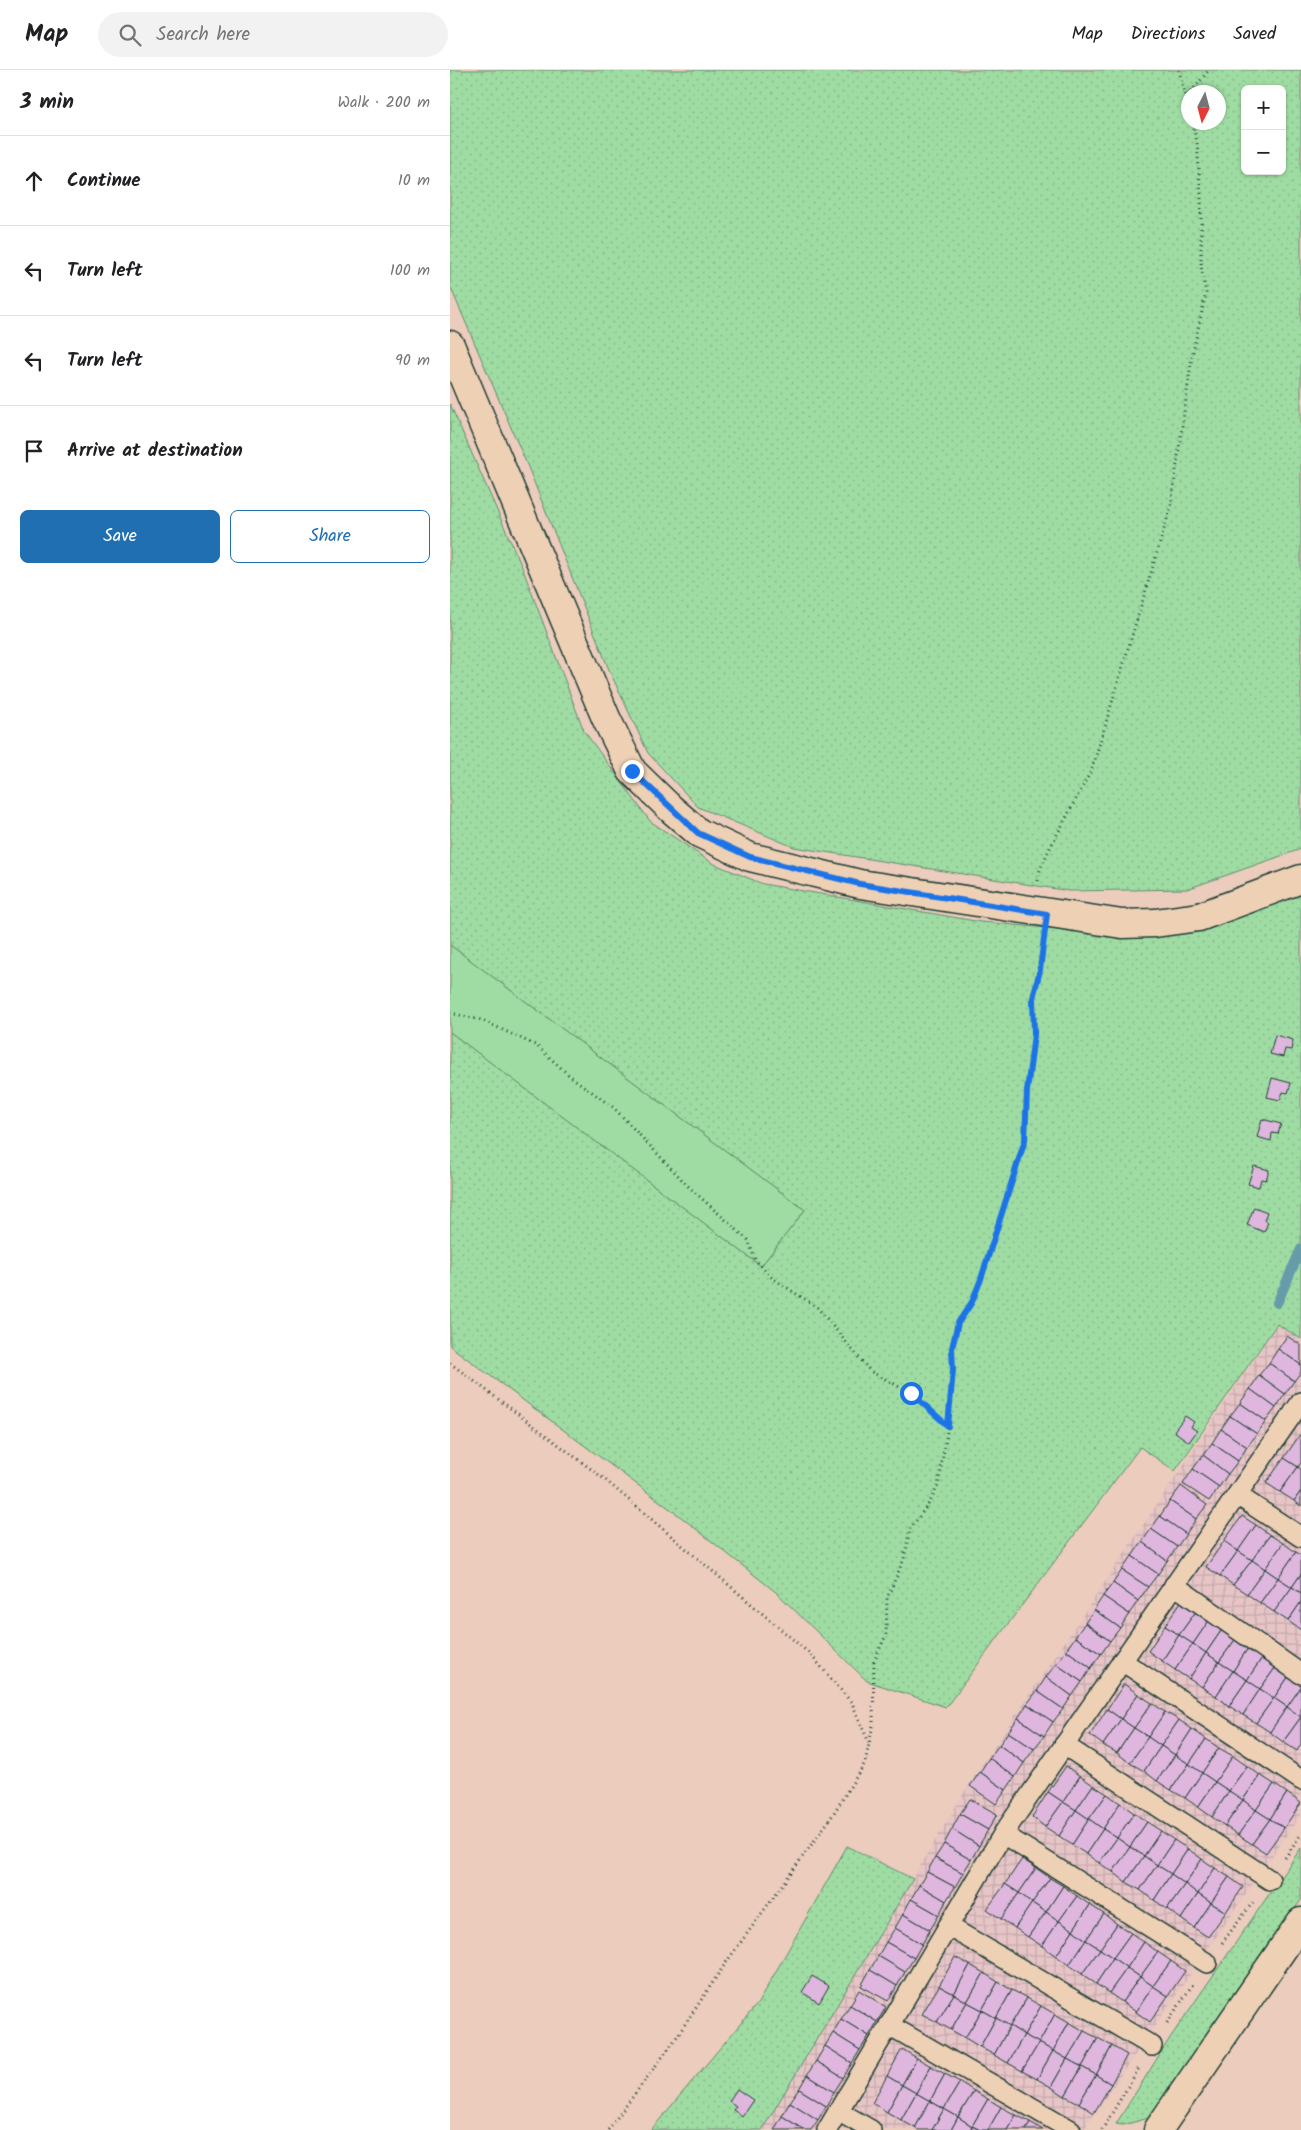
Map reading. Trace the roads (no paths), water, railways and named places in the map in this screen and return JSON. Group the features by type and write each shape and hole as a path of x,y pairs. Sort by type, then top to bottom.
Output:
{"street":[{"path":"450,345 606,718 632,771 698,833 750,857 860,884 1040,913 1122,924 1155,923 1199,917 1301,878"},
{"path":"1158,2130 1301,1922"}],"lane":[{"path":"827,2130 1003,1834 1237,1494 1300,1406"},
{"path":"1237,1494 1301,1537"},
{"path":"1174,1585 1301,1674"},
{"path":"1122,1661 1301,1780"},
{"path":"1064,1745 1270,1880"},
{"path":"1003,1834 1207,1963"},
{"path":"948,1926 1152,2046"},
{"path":"889,2025 1071,2130"},
{"path":"838,2111 871,2130"}],"waterway":[{"path":"1277,1303 1301,1249"}]}
